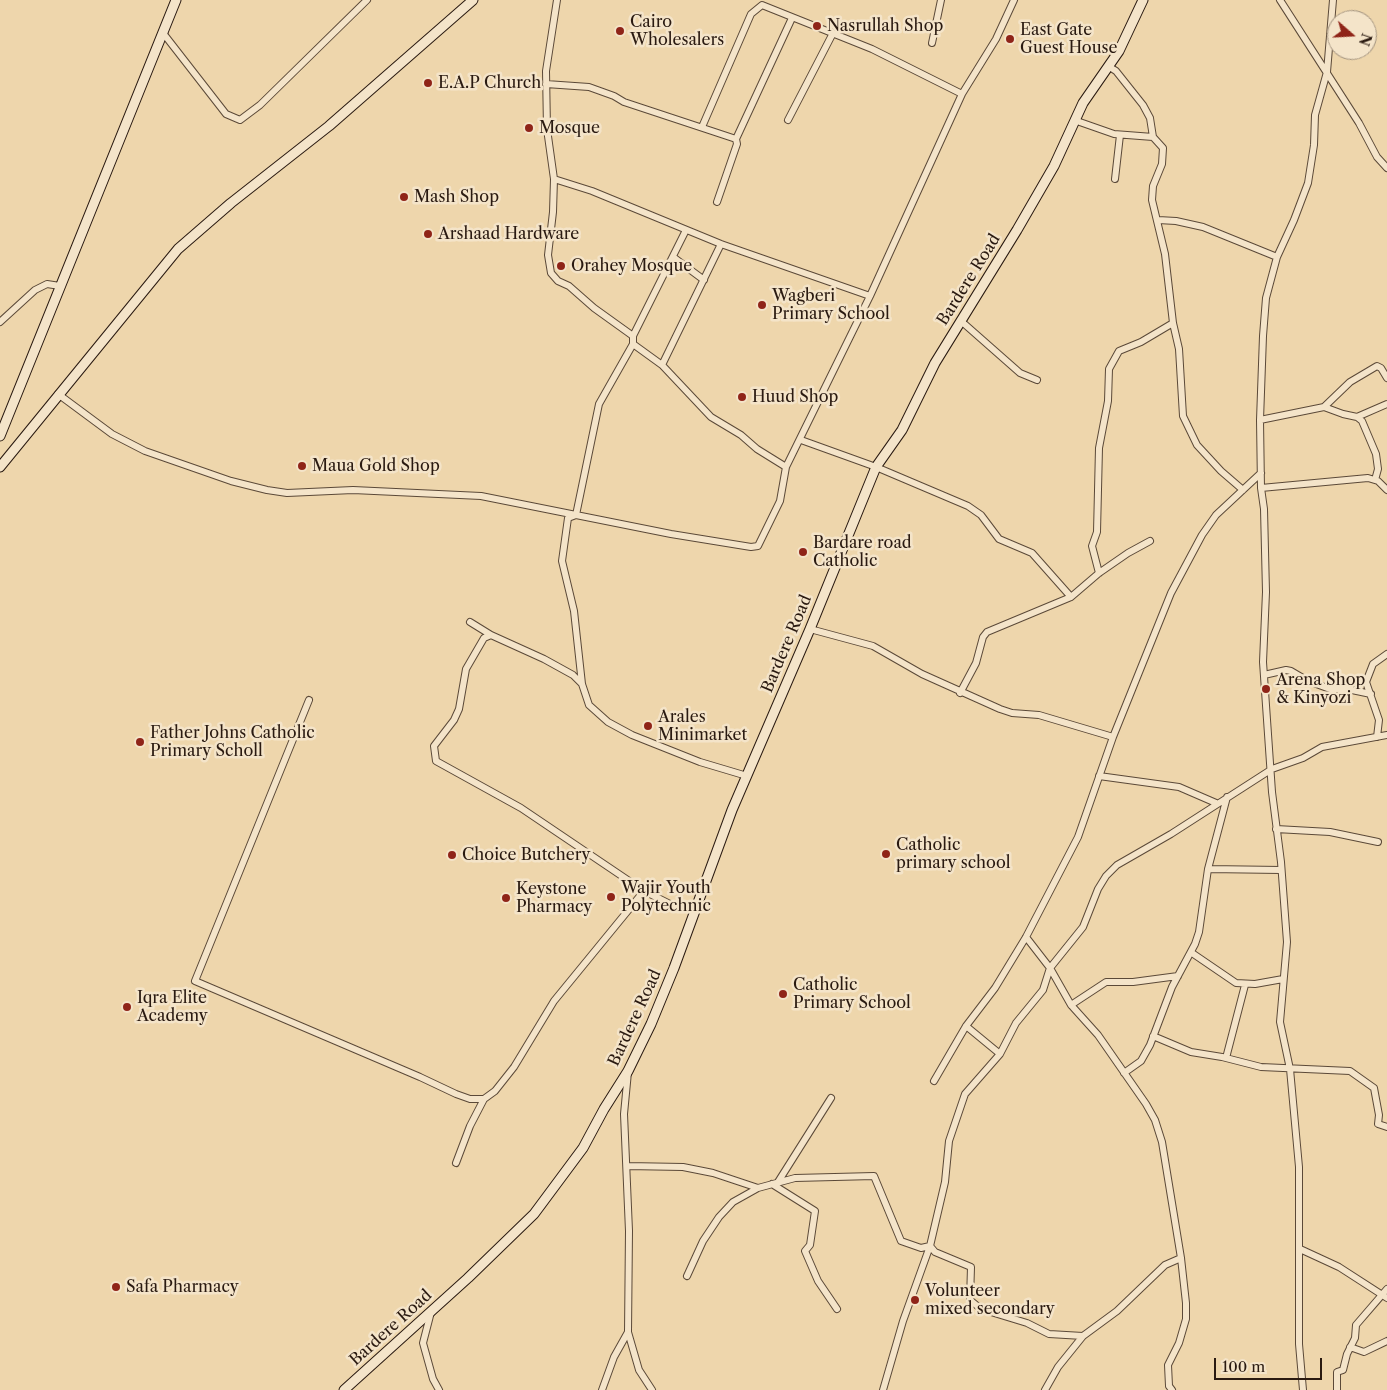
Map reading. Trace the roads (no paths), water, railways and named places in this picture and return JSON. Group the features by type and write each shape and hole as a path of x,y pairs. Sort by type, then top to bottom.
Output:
{"street":[{"path":"0,436 176,0"},
{"path":"163,33 226,114 240,120 260,105 367,0"},
{"path":"0,467 178,249 231,202 386,78 473,0"},
{"path":"557,0 546,71 547,129 554,179 553,212 548,256 552,273 558,281 569,286 594,308 633,336"},
{"path":"932,43 941,0"},
{"path":"58,394 99,426 145,451 232,481 267,490 287,493 354,490 480,496 751,548 758,546 780,501 786,467 801,440 870,296 962,94 996,39 1014,0"},
{"name":"Bardere Road","path":"344,1390 534,1214 584,1148 604,1109 628,1071 651,1024 732,810 810,629 876,467 902,430 935,363 1018,230 1060,153 1074,120 1127,36 1143,0"},
{"path":"1280,0 1327,72 1369,144 1387,168"},
{"path":"1303,1390 1299,1344 1300,1167 1290,1069 1280,1022 1287,942 1264,675 1266,582 1264,509 1261,488 1260,420 1264,317 1269,282 1277,257 1308,183 1314,145 1315,115 1327,72 1333,0"},
{"path":"702,127 747,22 756,8 762,5 872,49 962,94"},
{"path":"717,202 737,144 736,139 792,18"},
{"path":"788,120 833,33"},
{"path":"1108,66 1116,71 1143,105 1150,118 1153,137 1163,148 1164,155 1152,194 1165,254 1172,324 1178,349 1181,409 1186,424 1197,445 1221,471 1244,490"},
{"path":"546,84 589,87 614,96 624,102 736,139"},
{"path":"1074,120 1120,135 1153,137"},
{"path":"1115,180 1120,135"},
{"path":"554,179 592,191 721,244 870,296"},
{"path":"1158,220 1176,220 1203,227 1277,257"},
{"path":"576,515 599,404 633,344 633,336 686,230"},
{"path":"662,366 721,244"},
{"path":"674,256 704,280"},
{"path":"0,322 35,290 47,284 60,286"},
{"path":"961,321 1020,373 1037,380"},
{"path":"1099,573 1092,546 1097,532 1099,448 1108,401 1109,369 1119,351 1141,342 1172,324"},
{"path":"633,344 662,366 711,418 741,435 757,449 777,459 786,467"},
{"path":"1324,407 1350,382 1368,370 1379,366 1387,378"},
{"path":"1357,417 1387,404"},
{"path":"1260,420 1324,407 1357,417 1362,421 1376,454 1378,469 1375,480"},
{"path":"801,440 876,467 962,503 976,511 999,539 1032,554 1040,560 1071,597"},
{"path":"934,1081 966,1026 995,988 1026,937 1078,837 1113,737 1172,593 1211,522 1222,509 1261,473"},
{"path":"1261,488 1368,478 1375,480 1387,490"},
{"path":"576,515 568,518 562,561 575,620 582,684 589,705 608,722 632,735 700,762 746,776"},
{"path":"960,693 976,663 983,636 987,632 1071,597 1099,573 1150,541"},
{"path":"470,622 491,636 544,659 573,675 582,684"},
{"path":"810,629 873,646 960,693 1012,713 1039,716 1113,737"},
{"path":"491,636 484,638 466,670 459,709 454,720 434,746 436,761 521,808 644,891 674,906 696,909"},
{"path":"1377,737 1379,720 1366,682 1373,664 1387,654"},
{"path":"1264,675 1291,671 1308,681 1330,689 1348,689 1371,694"},
{"path":"309,700 195,981 470,1100 484,1099"},
{"path":"884,1390 903,1321 930,1246 945,1182 949,1141 965,1094 1000,1054 1016,1023 1043,990 1050,968 1083,927 1098,889 1106,876 1117,865 1171,834 1216,803 1272,770 1303,758 1322,747 1387,735"},
{"path":"1099,776 1180,786 1216,803"},
{"path":"1124,1073 1141,1061 1153,1036 1162,1008 1192,953 1199,932 1208,869 1227,797"},
{"path":"1276,829 1330,832 1378,842"},
{"path":"1208,869 1230,871 1281,870"},
{"path":"456,1163 470,1126 484,1099 495,1091 514,1066 554,1001 644,891"},
{"path":"1026,937 1050,968 1071,1005 1098,1035 1155,1120 1162,1142 1181,1258 1186,1320 1179,1343 1168,1365 1169,1386 1172,1390"},
{"path":"1192,953 1228,980 1245,984 1283,979"},
{"path":"1071,1005 1106,982 1133,982 1178,976"},
{"path":"1226,1058 1245,984"},
{"path":"966,1026 1000,1054"},
{"path":"1153,1036 1191,1052 1261,1067 1350,1071 1374,1088 1379,1115 1378,1124 1387,1127"},
{"path":"628,1071 624,1114 630,1302 628,1332 639,1370 652,1390"},
{"path":"775,1183 832,1098"},
{"path":"627,1166 683,1167 714,1173 758,1188"},
{"path":"687,1276 703,1241 719,1217 733,1202 758,1188 795,1178 874,1176 901,1241 921,1248 930,1246"},
{"path":"775,1183 815,1211 810,1245 805,1251 818,1281 837,1309"},
{"path":"930,1246 935,1252 971,1267 970,1300 981,1309 1027,1323 1049,1334 1083,1336"},
{"path":"1300,1249 1339,1267 1384,1297"},
{"path":"1045,1390 1058,1367 1083,1336 1117,1311 1165,1265 1181,1258"},
{"path":"1336,1390 1337,1372 1343,1370 1350,1346 1355,1338 1356,1325 1384,1297 1387,1289"},
{"path":"432,1310 423,1343 433,1379 439,1390"},
{"path":"602,1390 614,1357 628,1332"},
{"path":"1350,1346 1364,1352 1387,1342"}],"place":[{"name":"Nasrullah Shop","path":"817,26"},
{"name":"Cairo Wholesalers","path":"620,31"},
{"name":"East Gate Guest House","path":"1010,39"},
{"name":"E.A.P Church","path":"428,83"},
{"name":"Mosque","path":"529,128"},
{"name":"Mash Shop","path":"404,197"},
{"name":"Arshaad Hardware","path":"428,234"},
{"name":"Orahey Mosque","path":"561,266"},
{"name":"Wagberi Primary School","path":"762,305"},
{"name":"Huud Shop","path":"742,397"},
{"name":"Maua Gold Shop","path":"302,466"},
{"name":"Bardare road Catholic","path":"803,552"},
{"name":"Arena Shop & Kinyozi","path":"1266,689"},
{"name":"Arales Minimarket","path":"648,726"},
{"name":"Father Johns Catholic Primary Scholl","path":"140,742"},
{"name":"Catholic primary school","path":"886,854"},
{"name":"Choice Butchery","path":"452,855"},
{"name":"Wajir Youth Polytechnic","path":"611,897"},
{"name":"Keystone Pharmacy","path":"506,898"},
{"name":"Catholic Primary School","path":"783,994"},
{"name":"Iqra Elite Academy","path":"127,1007"},
{"name":"Safa Pharmacy","path":"116,1287"},
{"name":"Volunteer mixed secondary","path":"915,1300"}]}
